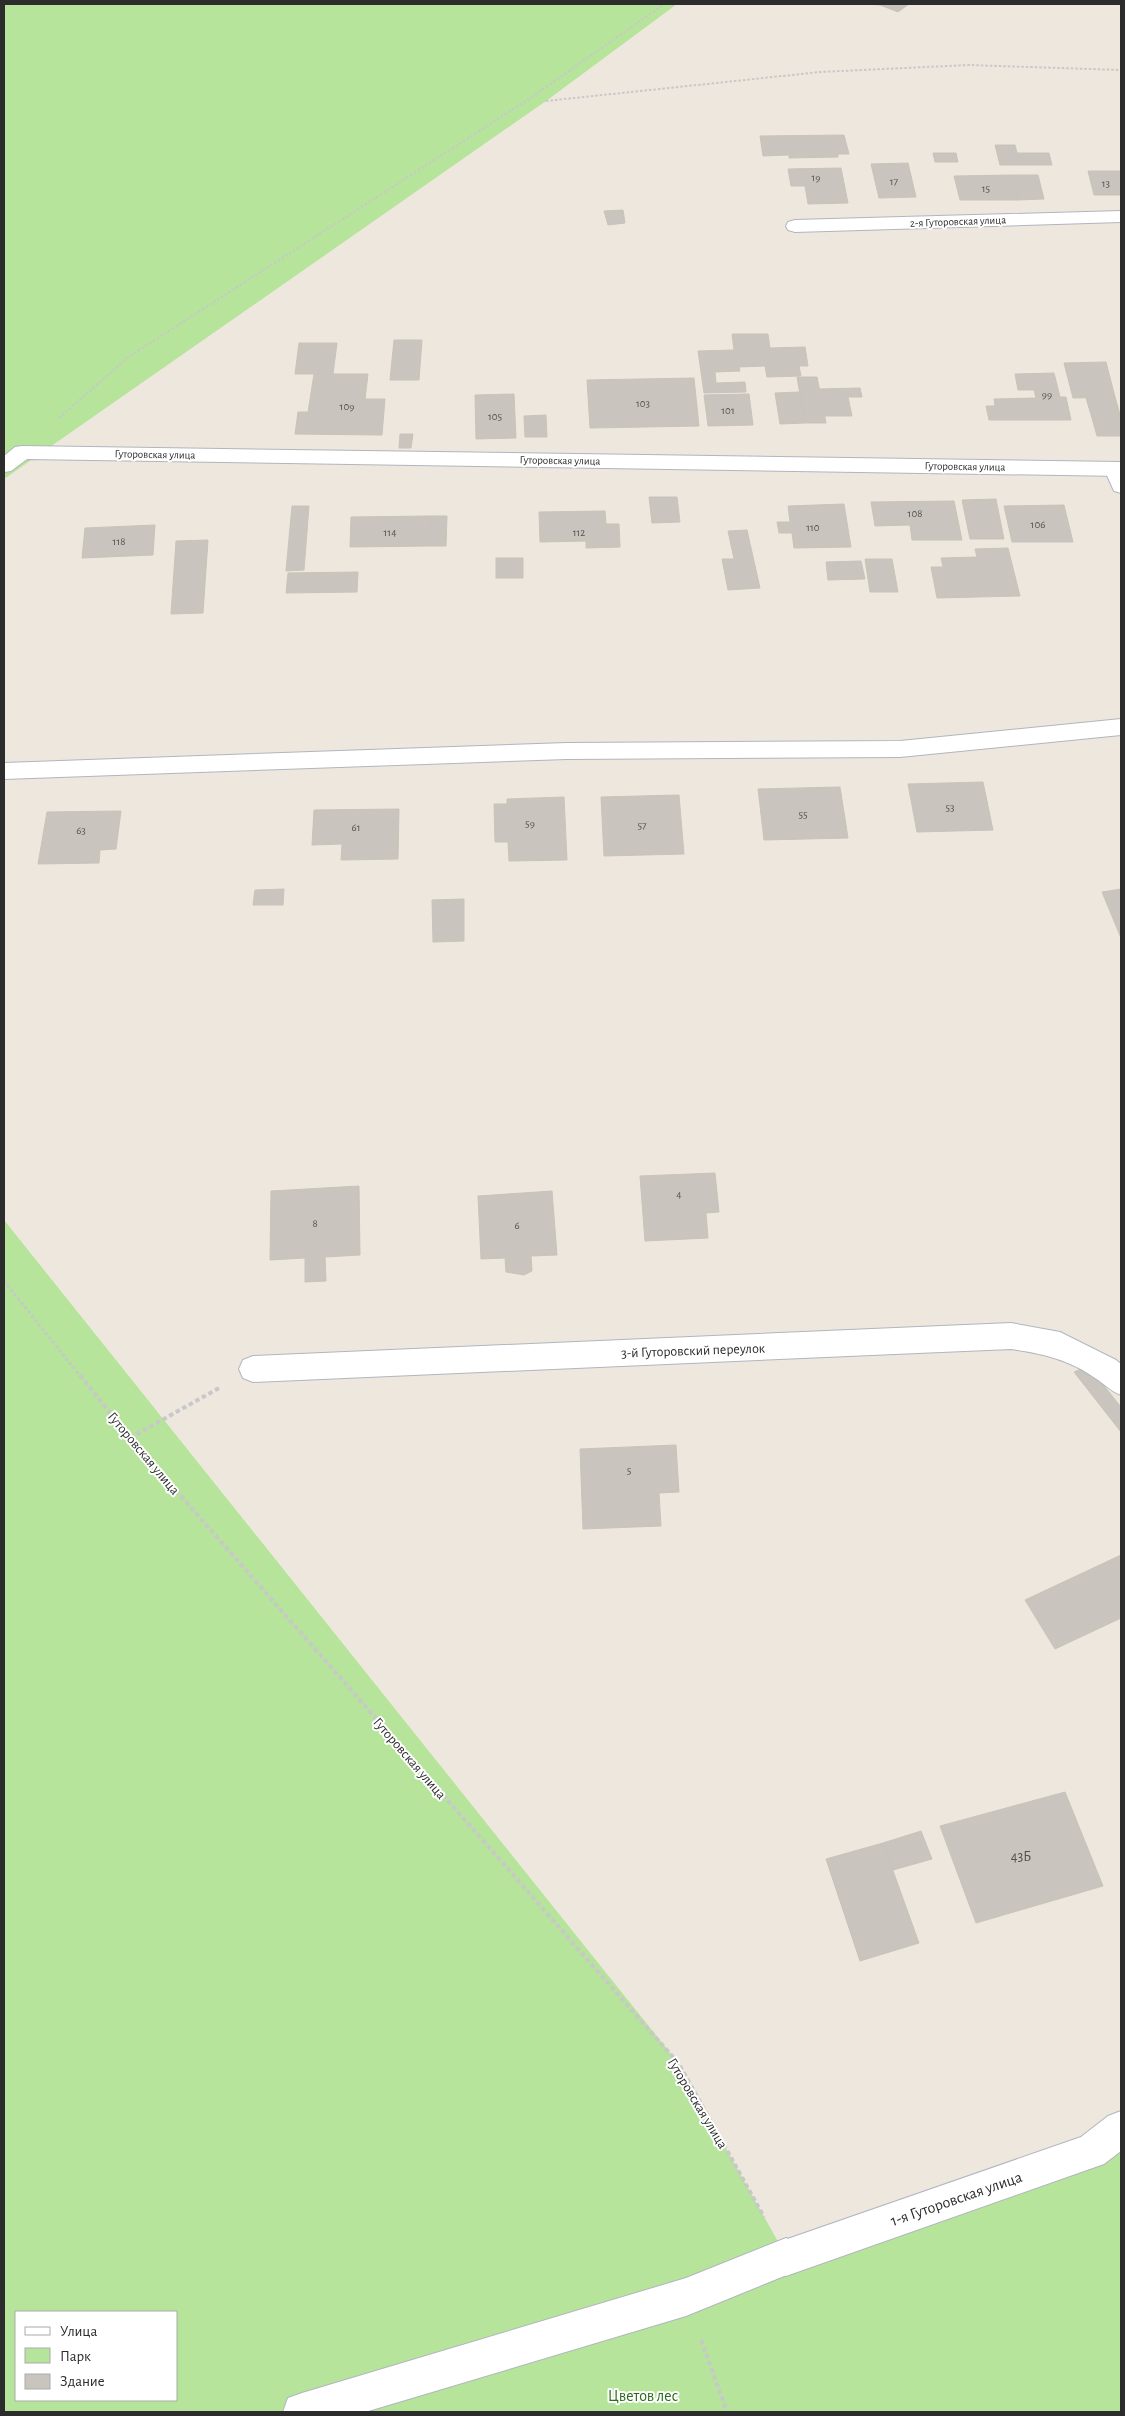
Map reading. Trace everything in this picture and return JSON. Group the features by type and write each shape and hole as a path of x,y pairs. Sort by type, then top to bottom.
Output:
{"street":[{"name":"2-я Гуторовская улица","path":"795,226 1121,216"},
{"path":"4,466 22,452"},
{"name":"Гуторовская улица","path":"22,452 1119,474"},
{"path":"4,771 98,766 566,751 900,749 1016,739 1121,727"},
{"name":"3-й Гуторовский переулок","path":"253,1369 1011,1336 1060,1345 1106,1369 1121,1382"},
{"name":"1-я Гуторовская улица","path":"302,2412 686,2297 786,2257 1090,2151 1121,2129"}],"path":[{"path":"22,452 128,358 529,99 664,4"},
{"path":"546,101 820,72 968,65 1121,70"},
{"name":"Гуторовская улица","path":"4,1281 130,1438 679,2064 786,2257"},
{"path":"130,1438 253,1369"},
{"path":"686,2297 727,2412"}],"green space":[{"path":"4,4 677,4 546,101 4,479"},
{"name":"Цветов лес","path":"4,1220 679,2064 786,2256 1090,2151 1121,2127 1121,2412 4,2412"}],"building":[{"path":"864,4 909,4 898,12 880,5"},
{"path":"844,135 849,154 838,154 838,157 789,158 789,155 763,156 760,136"},
{"path":"995,145 1015,145 1017,153 1049,153 1052,165 1000,165"},
{"path":"933,153 956,153 958,162 935,162"},
{"path":"908,163 916,197 879,198 871,164"},
{"path":"841,168 848,203 808,204 805,186 791,186 788,169"},
{"path":"1088,171 1121,171 1121,195 1094,195"},
{"path":"1012,175 1018,200 960,200 954,176"},
{"path":"1012,175 1038,175 1044,199 1018,200"},
{"path":"623,210 625,223 608,225 604,211"},
{"path":"732,334 768,334 770,348 805,347 808,366 799,366 801,376 767,377 765,366 739,367 740,371 715,372 716,383 745,382 746,392 704,393 698,351 734,350"},
{"path":"394,340 422,340 419,380 390,380"},
{"path":"299,343 337,343 333,374 295,374"},
{"path":"1106,362 1115,397 1073,398 1064,363"},
{"path":"1054,373 1060,397 1066,397 1071,420 989,420 986,406 995,406 994,399 1036,398 1034,390 1018,390 1015,374"},
{"path":"314,374 368,374 365,399 385,399 382,435 295,434 298,412 308,412"},
{"path":"797,377 817,377 826,423 805,423"},
{"path":"694,378 699,426 590,428 587,380"},
{"path":"860,388 862,397 848,397 852,416 825,416 820,389"},
{"path":"800,392 805,423 780,424 775,393"},
{"path":"514,394 516,438 476,439 475,395"},
{"path":"749,394 753,425 708,426 704,395"},
{"path":"1115,397 1121,418 1092,418 1086,398"},
{"path":"546,415 547,437 525,437 524,416"},
{"path":"1092,418 1121,418 1121,436 1097,436"},
{"path":"400,434 413,434 411,448 399,448"},
{"path":"649,497 677,497 680,522 652,523"},
{"path":"996,499 1004,539 970,539 962,500"},
{"path":"954,501 962,540 912,540 910,525 875,526 871,502"},
{"path":"844,504 851,547 794,548 792,533 779,533 777,522 790,522 788,506"},
{"path":"1064,505 1073,542 1012,542 1004,506"},
{"path":"292,506 309,506 304,570 286,571"},
{"path":"605,511 606,524 619,524 620,547 586,548 586,541 540,542 539,512"},
{"path":"430,516 429,546 350,547 351,517"},
{"path":"430,516 447,516 446,546 429,546"},
{"path":"155,525 153,555 82,558 85,528"},
{"path":"747,530 760,588 728,590 722,559 734,559 728,531"},
{"path":"208,540 203,613 171,614 176,541"},
{"path":"1008,548 1020,596 937,598 931,567 943,567 941,558 977,557 975,549"},
{"path":"496,558 523,558 523,578 496,578"},
{"path":"865,559 892,559 898,592 870,592"},
{"path":"861,561 865,579 828,580 826,562"},
{"path":"358,572 357,592 286,593 288,573"},
{"path":"983,782 993,830 917,832 908,784"},
{"path":"840,787 848,838 764,840 758,789"},
{"path":"679,795 684,854 604,856 601,797"},
{"path":"564,797 567,860 509,861 508,842 495,842 494,804 507,804 507,799"},
{"path":"399,809 398,859 341,860 342,844 312,845 314,810"},
{"path":"121,811 116,849 100,850 99,863 38,864 47,812"},
{"path":"284,889 283,905 253,905 255,890"},
{"path":"1121,889 1121,938 1102,892"},
{"path":"464,899 464,941 433,942 432,900"},
{"path":"715,1173 719,1212 706,1213 708,1238 645,1241 640,1176"},
{"path":"359,1186 360,1255 325,1257 326,1281 305,1282 305,1258 270,1260 271,1191"},
{"path":"552,1191 557,1255 531,1256 532,1271 524,1275 506,1272 505,1258 481,1259 478,1196"},
{"path":"1088,1366 1121,1407 1121,1432 1074,1372"},
{"path":"676,1445 679,1492 659,1493 661,1526 583,1529 580,1449"},
{"path":"1121,1555 1121,1618 1055,1649 1025,1600"},
{"path":"1065,1792 1103,1886 976,1923 940,1826"},
{"path":"921,1831 932,1859 893,1870 883,1843"},
{"path":"883,1843 919,1943 860,1961 826,1859"}]}
